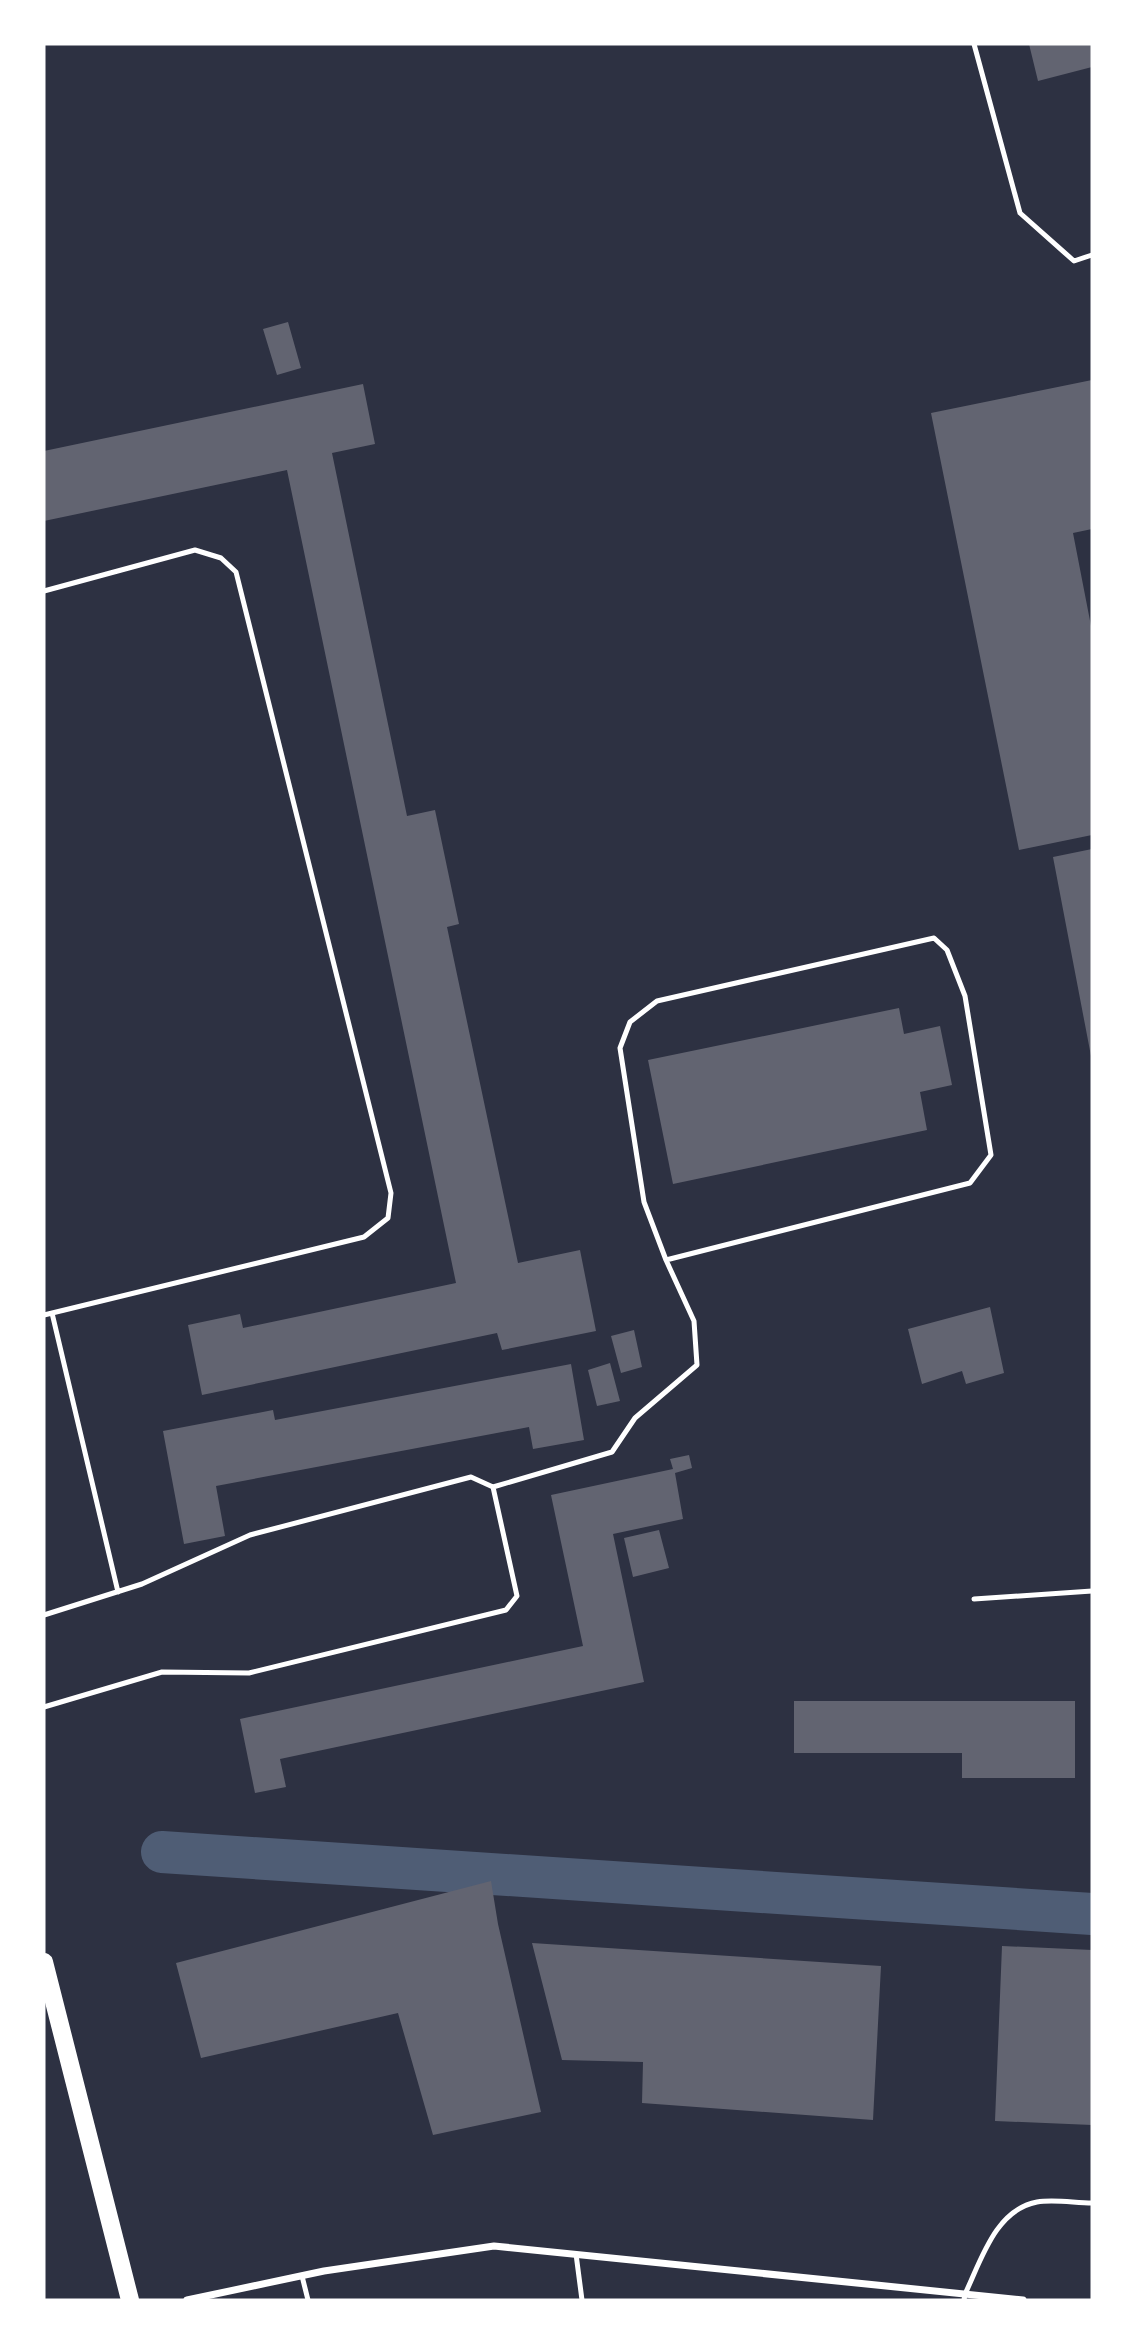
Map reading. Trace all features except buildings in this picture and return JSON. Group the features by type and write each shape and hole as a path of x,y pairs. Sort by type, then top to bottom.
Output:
{"main road":[{"path":"44,1962 130,2300"}],"street":[{"path":"187,2300 302,2276 494,2246 964,2297 1023,2300"}],"lane":[{"path":"974,44 1020,213 1074,261 1092,255"},
{"path":"44,591 195,550 221,558 236,572 391,1193 388,1219 364,1237 44,1315"},
{"path":"44,1615 142,1584 250,1535 471,1477 493,1487 612,1452 635,1418 697,1365 694,1321 666,1260 644,1202 620,1048 630,1022 657,1001 934,938 947,950 965,996 991,1155 970,1183 666,1260"},
{"path":"52,1313 118,1592"},
{"path":"44,1707 162,1672 249,1673 506,1610 517,1596 493,1487"},
{"path":"974,1599 1092,1591"},
{"path":"964,2297 996,2230 1015,2212 1037,2202 1092,2203"},
{"path":"576,2254 582,2300"},
{"path":"302,2276 308,2300"}],"waterway":[{"path":"162,1852 1092,1914"}]}
